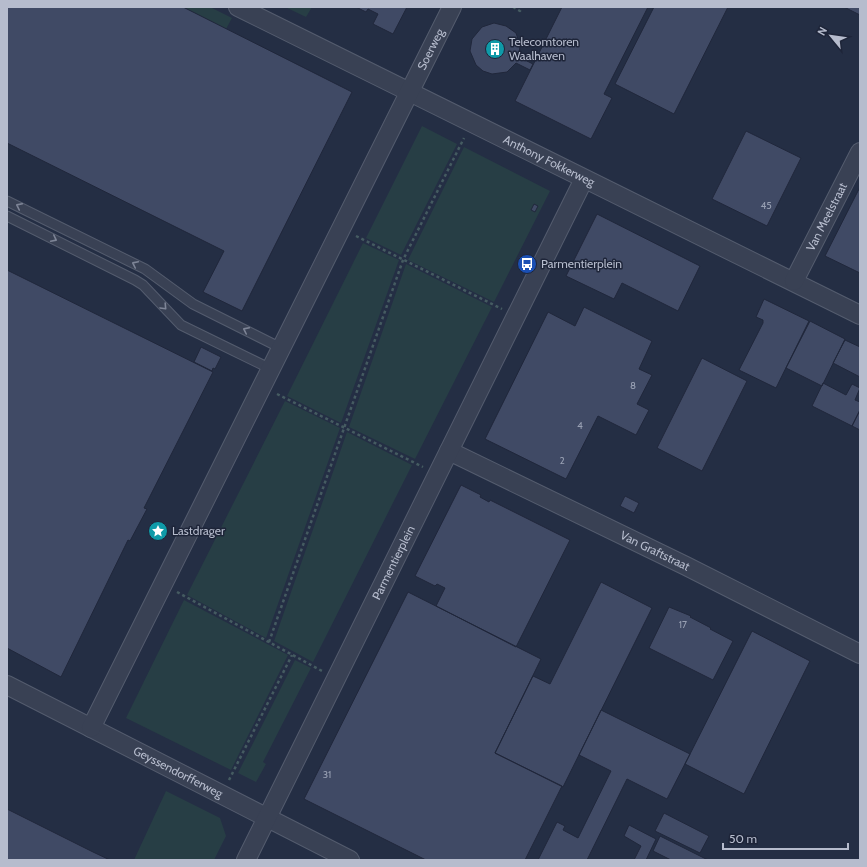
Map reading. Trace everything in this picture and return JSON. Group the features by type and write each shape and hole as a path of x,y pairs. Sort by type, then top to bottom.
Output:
{"street":[{"name":"Anthony Fokkerweg","path":"238,7 860,315"},
{"name":"Soerweg","path":"409,92 452,7"},
{"path":"91,728 164,585 409,92"},
{"name":"Van Meelstraat","path":"794,281 860,152"},
{"name":"Parmentierplein","path":"246,860 584,179"},
{"name":"Van Graftstraat","path":"449,451 686,566 860,654"},
{"name":"Geyssendorfferweg","path":"7,685 350,860"}],"lane":[{"path":"7,200 145,269 193,304 281,348"},
{"path":"7,216 136,280 143,285 181,325 271,369"}],"path":[{"path":"513,7 520,10 522,7"},
{"path":"269,642 403,260 471,123"},
{"path":"341,229 517,316"},
{"path":"262,387 438,474"},
{"path":"164,585 336,679"},
{"path":"222,794 292,655"}],"shaded area":[{"path":"183,7 210,7 232,18 226,29"},
{"path":"285,7 312,7 306,17"},
{"path":"422,126 457,144 401,255 366,238"},
{"path":"464,147 550,191 494,302 408,260"},
{"path":"363,243 399,260 341,423 287,396"},
{"path":"406,264 492,307 415,459 349,427"},
{"path":"285,401 340,428 266,638 187,595"},
{"path":"347,432 412,465 313,662 274,641"},
{"path":"184,600 288,655 231,770 126,718"},
{"path":"295,660 311,668 263,762 266,764 256,782 238,773"},
{"path":"166,791 220,818 226,836 214,860 134,860"}],"building":[{"path":"7,7 183,7 352,92 242,311 203,292 224,251 7,143"},
{"path":"356,7 407,7 393,34 373,24 378,14 368,9 366,12"},
{"path":"562,7 648,7 604,94 612,98 591,139 515,101"},
{"path":"654,7 728,7 674,114 615,84"},
{"path":"844,7 860,7 860,15"},
{"name":"Telecomtoren Waalhaven","path":"494,23 506,26 516,33 520,45 519,57 533,64 530,70 516,63 507,72 492,74 483,71 476,65 470,51 472,39 482,27"},
{"path":"746,131 801,158 767,226 712,199"},
{"path":"860,187 860,273 825,256"},
{"path":"534,204 538,206 535,212 531,210"},
{"path":"597,214 700,266 678,311 622,283 614,299 566,276"},
{"path":"7,270 213,372 144,508 147,509 130,541 128,540 61,677 7,648"},
{"path":"764,299 809,321 776,388 739,370 763,323 763,320 756,317"},
{"path":"584,307 652,341 639,369 652,375 637,404 649,410 636,435 598,416 566,479 485,439 548,312 575,326"},
{"path":"810,321 845,339 822,386 786,368"},
{"path":"845,340 860,347 860,377 833,363"},
{"path":"201,347 221,357 215,369 213,368 212,371 194,362"},
{"path":"702,358 747,381 702,471 657,448"},
{"path":"823,383 846,395 852,384 860,388 855,400 860,402 860,410 852,426 812,406"},
{"path":"860,410 860,430 852,426"},
{"path":"461,485 481,495 480,497 489,502 490,500 570,540 516,647 436,606 445,588 437,584 435,586 415,576"},
{"path":"625,496 639,503 634,513 620,506"},
{"path":"601,582 652,608 563,787 495,753 533,676 550,684"},
{"path":"408,592 541,659 495,753 562,786 525,860 426,860 304,799"},
{"path":"669,607 691,616 690,617 711,628 710,629 733,641 713,680 649,648"},
{"path":"752,631 810,661 744,794 685,764"},
{"path":"601,710 690,754 667,799 627,779 587,860 538,860 557,822 565,826 563,830 578,838 611,771 579,755"},
{"path":"7,809 93,852 110,860 7,860"},
{"path":"664,813 709,836 700,853 655,831"},
{"path":"629,825 656,839 646,860 634,860 641,846 624,836"},
{"path":"660,836 708,860 671,860 653,851"}],"place":[{"name":"Telecomtoren Waalhaven","path":"495,49"},
{"name":"Parmentierplein","path":"527,264"},
{"name":"Lastdrager","path":"158,531"}]}
